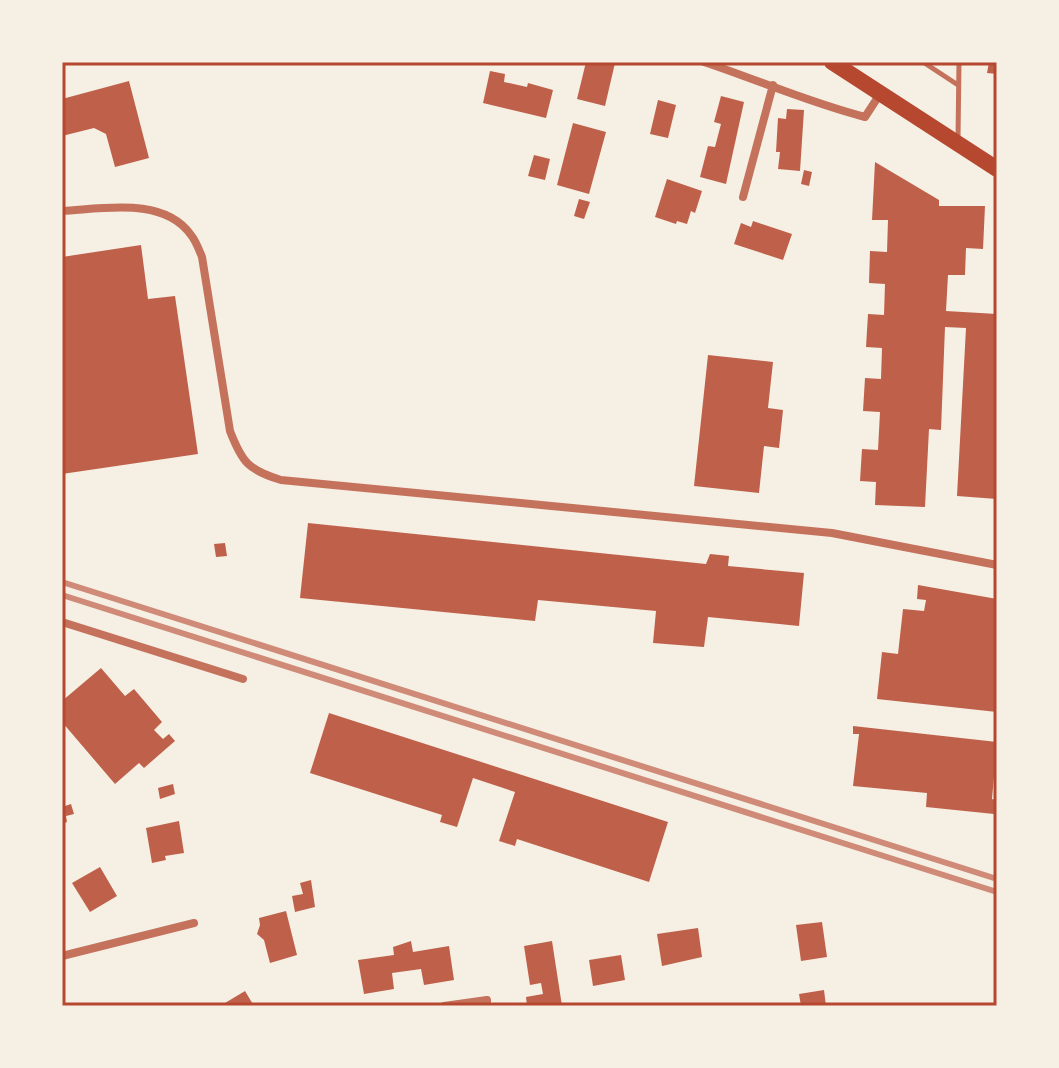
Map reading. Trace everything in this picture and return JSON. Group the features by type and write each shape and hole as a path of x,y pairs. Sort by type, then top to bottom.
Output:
{"main road":[{"path":"832,62 997,169"}],"street":[{"path":"704,62 773,85 828,108 865,117 880,94"},
{"path":"743,197 773,85"},
{"path":"62,211 146,208 172,218 190,233 202,257 230,431 239,456 256,472 281,480 832,533 997,565"},
{"path":"62,622 243,679"},
{"path":"62,956 194,923"},
{"path":"444,1006 487,1000 487,1006"}],"lane":[{"path":"923,62 958,86"},
{"path":"958,144 959,62"}],"building":[{"path":"586,62 615,63 605,106 577,99"},
{"path":"989,62 997,62 997,74 987,73"},
{"path":"490,71 505,74 504,82 527,87 528,83 553,90 546,118 483,103"},
{"path":"129,81 149,158 115,167 106,134 94,128 62,136 62,99"},
{"path":"721,96 744,102 726,184 700,177 708,146 715,147 721,124 714,122"},
{"path":"658,100 676,105 668,138 650,134"},
{"path":"787,109 804,110 800,171 778,169 778,118 786,119"},
{"path":"573,123 606,132 589,194 557,185"},
{"path":"534,155 550,159 545,180 528,176"},
{"path":"875,162 939,200 939,206 985,206 983,249 966,248 965,275 948,275 946,311 997,314 997,499 957,496 966,328 945,327 941,430 929,429 925,507 875,505 876,482 860,481 862,449 878,450 880,412 863,411 865,378 881,379 882,348 866,347 868,314 884,315 885,284 869,283 870,251 887,252 888,220 872,220"},
{"path":"804,170 812,172 809,186 801,184"},
{"path":"667,179 702,191 695,213 691,211 687,224 655,217"},
{"path":"579,199 590,202 584,219 574,216"},
{"path":"753,221 792,234 783,260 734,244 741,223 751,227"},
{"path":"141,245 148,299 175,296 198,454 62,474 62,257"},
{"path":"708,355 773,362 768,408 783,410 779,448 764,446 759,493 694,486"},
{"path":"308,523 706,564 710,554 729,556 728,566 804,573 799,626 708,617 704,647 653,643 656,611 538,600 535,621 300,598"},
{"path":"225,543 227,556 216,557 214,544"},
{"path":"918,585 997,599 997,712 877,699 882,652 898,654 903,609 924,611 926,600 917,599"},
{"path":"101,668 125,696 134,689 162,722 154,730 163,739 169,734 175,741 144,768 139,763 115,784 62,722 62,701"},
{"path":"329,713 668,822 649,882 517,839 515,846 499,841 515,792 473,778 457,827 440,822 442,815 310,773"},
{"path":"853,726 997,742 992,799 996,800 994,814 926,807 927,793 853,786 859,734 853,734"},
{"path":"173,784 175,794 160,799 158,788"},
{"path":"71,804 74,814 66,816 67,822 62,824 62,807"},
{"path":"179,821 184,853 165,856 166,860 152,863 146,828"},
{"path":"100,867 117,896 90,912 72,883"},
{"path":"311,880 315,907 295,912 292,896 303,894 300,883"},
{"path":"286,911 297,955 270,963 264,940 257,934 259,918"},
{"path":"822,922 827,957 801,961 796,925"},
{"path":"698,928 702,957 662,966 657,934"},
{"path":"411,941 413,952 449,946 454,980 424,985 421,969 392,973 394,989 364,994 358,960 394,955 393,947"},
{"path":"552,941 562,1006 527,1006 526,997 543,994 541,983 530,985 524,946"},
{"path":"621,955 625,980 593,986 589,960"},
{"path":"824,990 826,1006 801,1006 799,994"},
{"path":"245,991 254,1006 220,1006"}],"railway":[{"path":"62,582 997,879"},
{"path":"62,595 997,892"}]}
